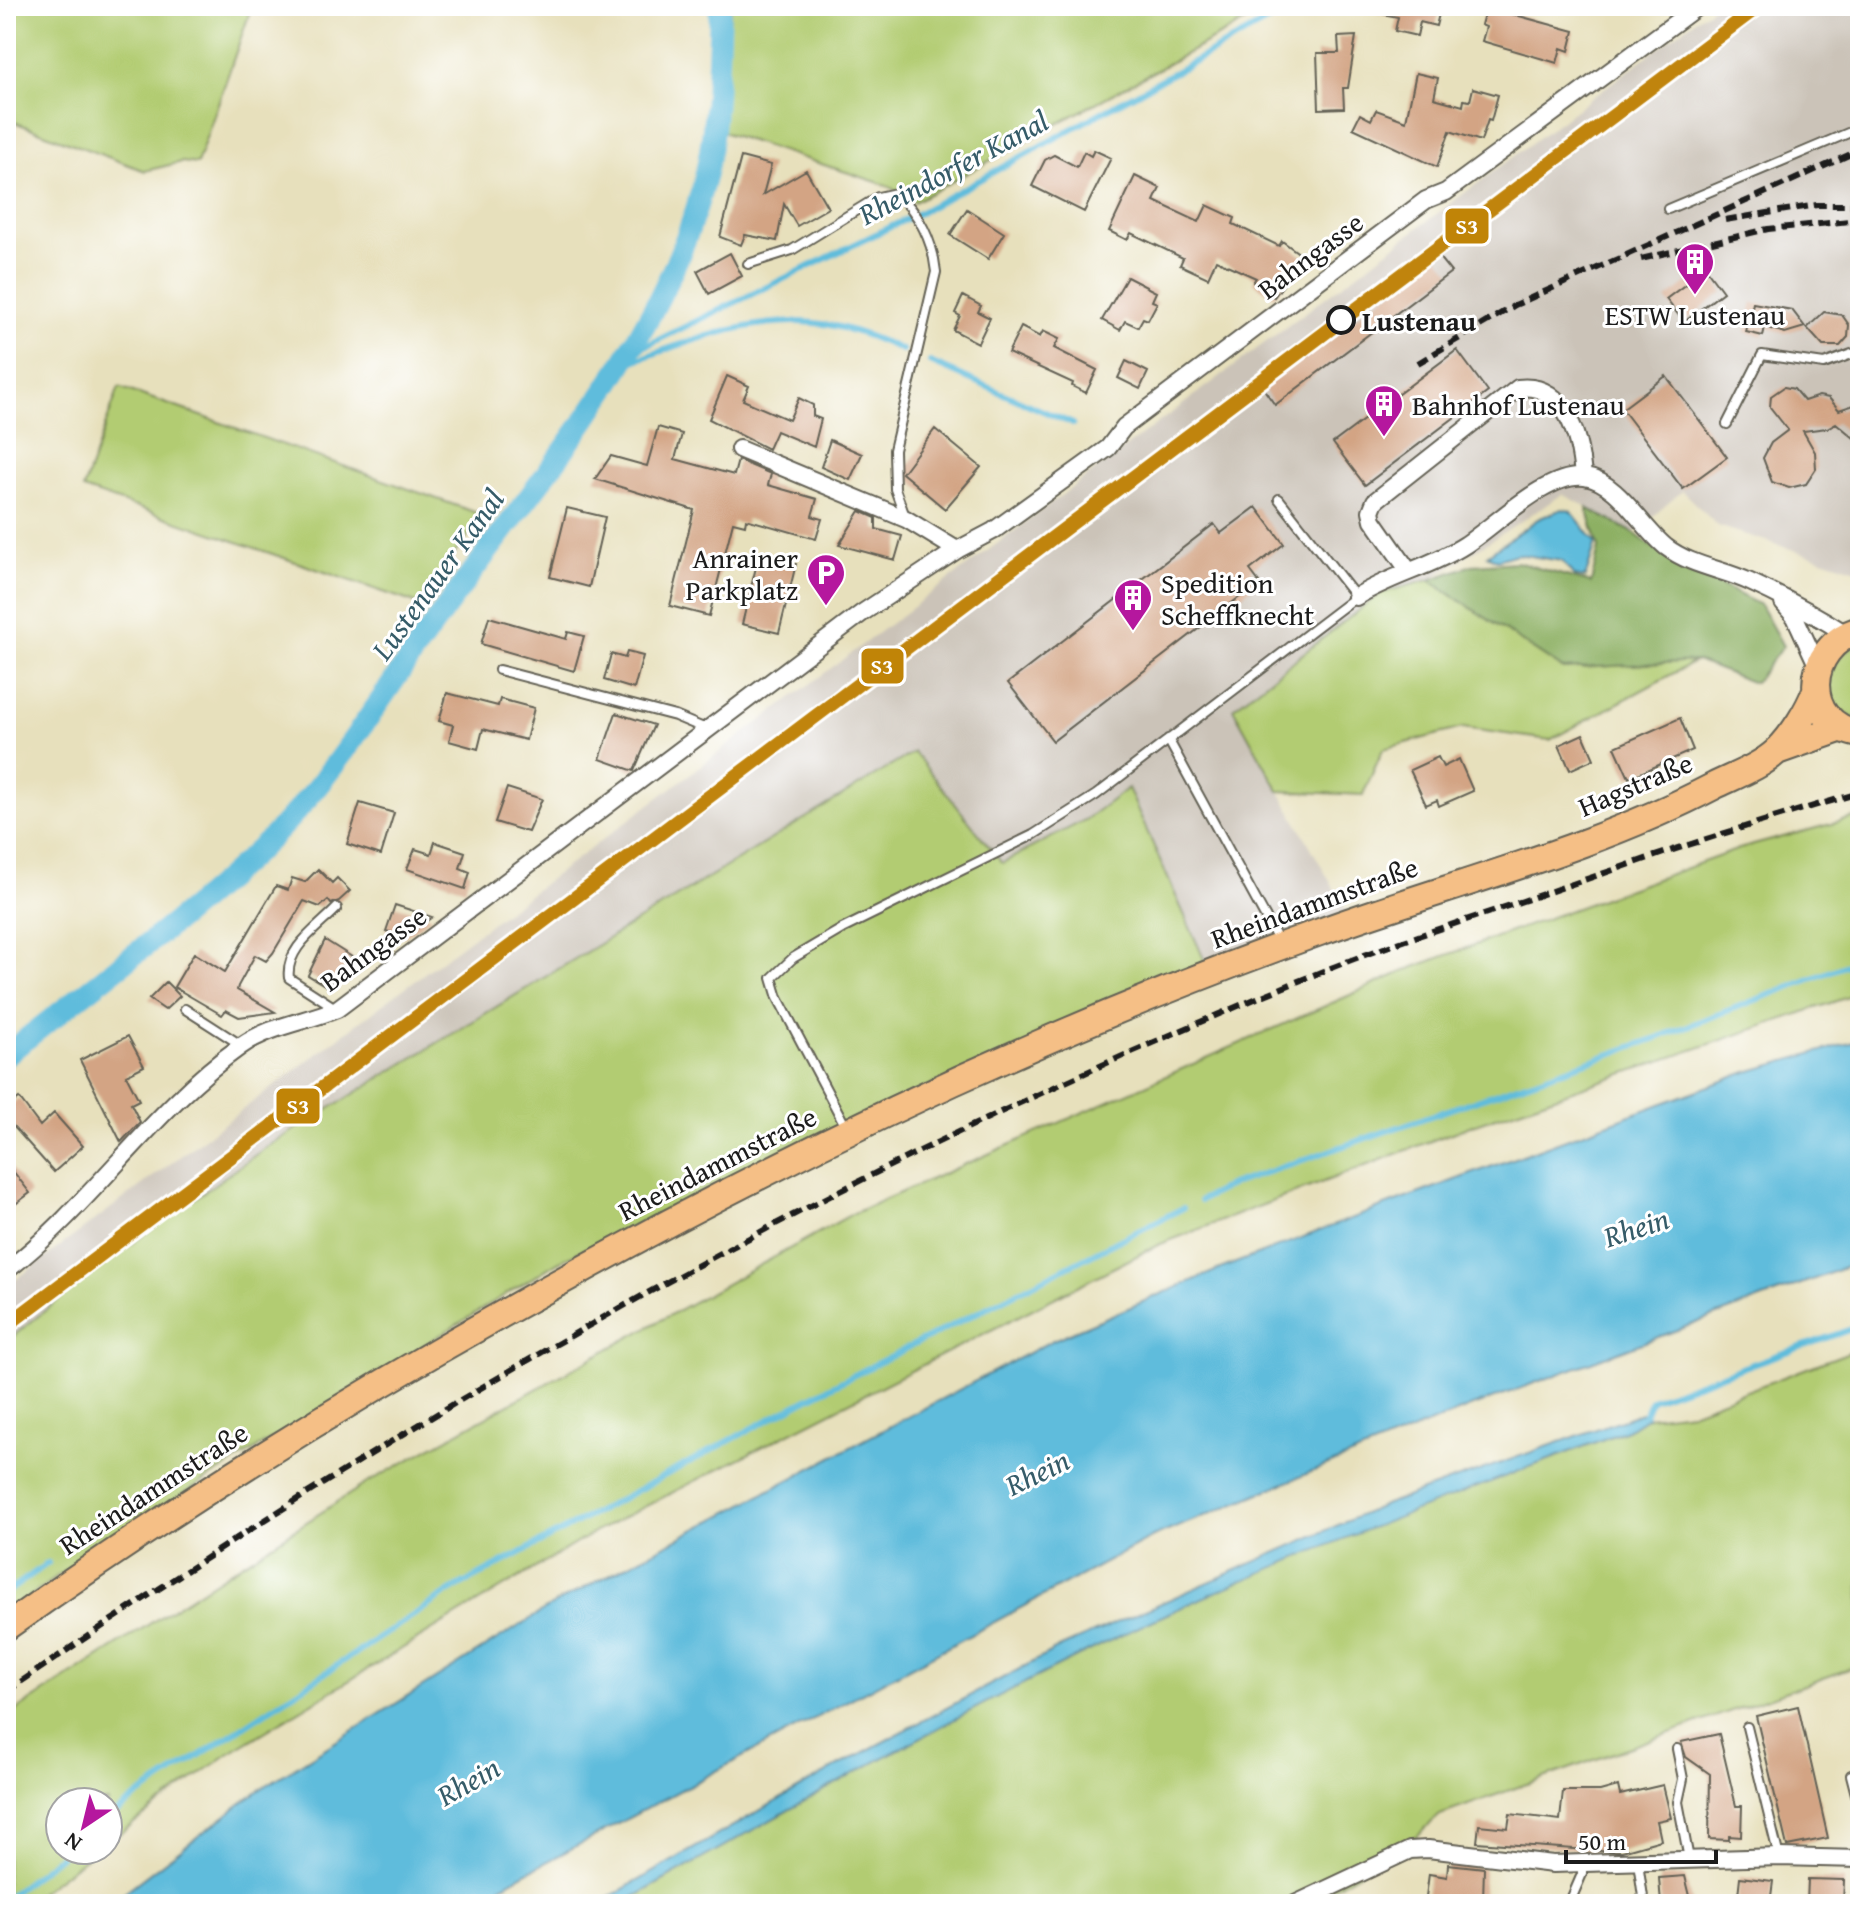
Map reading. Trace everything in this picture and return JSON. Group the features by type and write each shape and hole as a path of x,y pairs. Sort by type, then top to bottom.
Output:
{"main road":[{"name":"Hagstraße","path":"1777,751 1809,707 1824,653 1853,632"},
{"name":"Hagstraße","path":"1817,679 1821,705 1851,731"},
{"name":"Hagstraße","path":"1513,865 1689,799 1777,751 1851,731"},
{"name":"Rheindammstraße","path":"6,1627 229,1475 398,1371 690,1210 848,1132 1115,1012 1281,947 1513,865"}],"street":[{"name":"Bahngasse","path":"6,1271 78,1207 199,1080 242,1045 269,1030 337,1009 862,613 957,550 993,531 1047,493 1108,448 1124,427 1426,200 1446,192 1698,6"},
{"path":"1356,597 1466,545 1546,488 1583,477 1581,453 1569,417 1550,394 1534,386 1518,388 1375,501 1371,511 1373,520 1408,570"},
{"path":"739,449 906,519 957,550"},
{"name":"Hagstraße","path":"1583,477 1607,486 1668,548 1695,562 1748,581 1853,632"},
{"name":"Hagstraße","path":"1780,598 1795,617 1817,679"},
{"path":"1295,1904 1327,1897 1410,1850 1420,1849 1553,1864 1779,1857 1860,1859"}],"lane":[{"path":"1668,209 1860,128"},
{"path":"748,264 792,250 878,197 896,193 907,202 934,250 936,272 894,450 895,489 906,519"},
{"path":"1727,424 1762,355 1824,364 1860,351"},
{"path":"848,1132 778,998 772,978 793,958 842,929 1033,835 1096,795 1356,597 1279,499"},
{"path":"499,670 675,716 706,729"},
{"path":"1168,739 1281,947"},
{"path":"337,908 293,952 287,964 289,978 337,1009"},
{"path":"185,1009 242,1045"},
{"path":"1747,1727 1779,1857"},
{"path":"1677,1749 1683,1779 1678,1802 1689,1859"},
{"path":"1851,1775 1860,1810"},
{"path":"1638,1862 1644,1904"},
{"path":"1569,1904 1582,1874 1582,1863"}],"shaded area":[{"path":"1714,6 1860,6 1860,571 1718,526 1682,491 1634,533 1563,494 1429,580 1381,593 1233,708 1347,912 1208,968 1128,788 1085,820 1002,863 914,753 265,1148 99,1267 6,1342 6,1287"}],"green space":[{"path":"6,6 252,6 197,164 182,162 145,171 6,119"},
{"path":"731,6 1274,6 914,202 886,185 716,130"},
{"path":"119,387 483,515 418,604 83,489"},
{"path":"1587,508 1634,533 1667,558 1760,605 1783,646 1754,683 1696,661 1563,669 1429,580 1472,565 1517,562 1591,583 1599,548"},
{"path":"1429,580 1563,669 1696,661 1550,740 1462,728 1383,749 1363,795 1279,791 1233,708 1381,593"},
{"path":"1860,643 1860,720 1846,714 1837,705 1830,683 1838,659"},
{"path":"914,752 1002,863 1085,820 1128,788 1208,968 848,1121 558,1262 94,1549 6,1614 6,1342 99,1267 265,1148"},
{"path":"1860,818 1860,993 1478,1123 1158,1245 593,1533 228,1754 124,1830 124,1786 44,1786 44,1866 75,1866 24,1904 6,1904 6,1717 365,1484 854,1213 1414,967 1739,849"},
{"path":"1860,1348 1860,1665 1440,1815 1409,1843 1306,1904 622,1904 979,1706 1199,1599 1358,1532 1627,1430 1647,1417 1691,1412"}],"water":[{"path":"1562,509 1571,511 1596,543 1585,578 1574,576 1562,561 1517,554 1497,560 1487,555 1538,519"},
{"name":"Rhein","path":"1860,1040 1860,1262 1470,1407 1153,1537 468,1904 109,1904 259,1790 554,1604 1053,1340 1220,1269 1382,1207 1747,1072"},
{"path":"1641,1413 1647,1417 1627,1430 1306,1554 1125,1633 979,1706 622,1904 597,1904 836,1767 1059,1648 1386,1504"}],"building":[{"path":"1378,6 1441,6 1436,26 1420,22 1417,36 1395,31 1398,17 1377,13"},
{"path":"1486,7 1574,31 1569,51 1561,48 1557,63 1482,41 1486,27 1481,25"},
{"path":"1356,36 1348,88 1343,88 1344,108 1319,109 1317,53 1339,53 1338,37"},
{"path":"1416,73 1438,78 1434,98 1463,106 1464,100 1470,101 1473,88 1498,95 1491,121 1488,120 1481,141 1450,131 1437,167 1353,128 1360,114 1371,120 1376,110 1406,121"},
{"path":"1094,150 1111,158 1084,212 1032,186 1045,160 1054,155 1077,167 1084,152 1091,156"},
{"path":"741,157 771,165 763,195 806,170 828,208 797,226 784,204 777,241 745,235 741,245 720,237"},
{"path":"1135,176 1160,188 1154,201 1199,222 1207,205 1235,218 1233,224 1279,246 1282,241 1304,257 1274,297 1253,282 1256,278 1216,260 1208,278 1180,265 1183,258 1131,233 1127,240 1109,231"},
{"path":"967,209 1004,233 988,259 950,235"},
{"path":"730,253 742,276 709,294 697,271"},
{"path":"1438,256 1451,272 1275,405 1263,388"},
{"name":"ESTW Lustenau","path":"1706,269 1723,292 1684,322 1666,299"},
{"path":"1127,277 1156,292 1152,301 1157,303 1148,320 1143,318 1138,327 1125,321 1120,330 1102,320"},
{"path":"963,296 981,306 978,312 990,318 978,343 953,330 960,316 955,313"},
{"path":"1753,303 1792,310 1805,327 1785,333 1765,327 1763,336 1746,332"},
{"path":"1824,312 1842,315 1849,325 1848,337 1840,346 1823,346 1807,328"},
{"path":"1021,327 1040,337 1043,331 1059,339 1054,348 1097,370 1086,393 1072,386 1073,383 1008,353"},
{"path":"1457,350 1488,392 1365,485 1333,443"},
{"path":"1126,361 1148,372 1140,389 1118,378"},
{"path":"727,376 749,386 743,400 789,420 799,398 813,405 813,416 821,419 814,447 776,431 768,449 709,419"},
{"path":"1666,376 1727,457 1683,489 1622,409"},
{"path":"1784,387 1794,389 1804,401 1819,396 1829,398 1839,410 1860,403 1860,443 1836,423 1827,428 1803,431 1815,452 1816,469 1806,484 1789,488 1772,482 1763,458 1771,443 1788,430 1770,407 1771,396"},
{"path":"658,427 682,434 675,459 734,475 738,460 771,474 768,485 817,499 812,516 822,519 816,539 746,519 745,525 733,522 709,616 670,606 694,510 595,479 611,456 647,466"},
{"path":"935,429 981,467 945,509 902,473"},
{"path":"830,440 862,454 850,480 821,467"},
{"name":"Spedition Scheffknecht","path":"1256,507 1284,544 1250,570 1259,582 1053,741 1008,683 1214,524 1221,533"},
{"path":"567,508 605,517 589,587 550,577"},
{"path":"860,511 876,518 876,529 902,536 895,560 839,545"},
{"path":"759,555 796,564 779,633 742,624"},
{"path":"489,617 566,639 568,632 584,636 574,671 481,644"},
{"path":"627,652 643,656 634,689 604,680 611,654 625,658"},
{"path":"447,693 498,706 500,699 534,708 526,740 483,729 478,749 449,741 453,725 439,721"},
{"path":"616,713 654,725 634,771 600,759"},
{"path":"1680,718 1693,750 1629,778 1615,747"},
{"path":"1583,734 1594,759 1570,770 1559,745"},
{"path":"1438,757 1443,767 1459,759 1473,791 1439,806 1437,800 1426,805 1410,770"},
{"path":"507,788 542,799 528,832 495,822"},
{"path":"360,803 394,813 381,855 347,844"},
{"path":"435,842 465,852 460,868 470,872 465,889 407,869 415,849 431,854"},
{"path":"318,869 332,883 337,878 350,891 339,901 331,904 328,900 320,907 304,901 273,953 266,961 255,955 238,986 237,990 275,1012 239,1017 226,1010 222,1015 174,987 194,953 225,972 276,886 288,890 292,878 305,882"},
{"path":"395,905 432,917 405,937 386,931"},
{"path":"325,940 352,957 336,983 332,980 328,987 308,975"},
{"path":"166,982 180,996 165,1010 149,999"},
{"path":"128,1036 144,1066 126,1075 139,1100 131,1104 140,1122 121,1142 80,1060"},
{"path":"19,1098 40,1126 54,1113 83,1146 54,1172 6,1118 6,1108"},
{"path":"6,1162 30,1193 6,1211"},
{"path":"1798,1706 1828,1838 1787,1846 1756,1716"},
{"path":"1719,1734 1736,1806 1742,1806 1741,1837 1729,1836 1729,1840 1709,1839 1710,1774 1686,1757 1681,1742"},
{"path":"1663,1785 1671,1818 1657,1821 1661,1840 1622,1851 1477,1842 1479,1825 1508,1828 1510,1814 1560,1820 1563,1791 1600,1791 1618,1786 1620,1795"},
{"path":"1448,1864 1484,1868 1483,1900 1479,1904 1425,1904 1429,1874 1447,1877"},
{"path":"1685,1876 1692,1904 1661,1904 1659,1878"},
{"path":"1740,1877 1773,1881 1770,1904 1737,1904"},
{"path":"1808,1879 1844,1880 1843,1904 1807,1904"}],"waterway":[{"name":"Lustenauer Kanal","path":"6,1055 207,896 294,814 337,762 434,624 587,417 655,306 682,248 702,189 714,122 720,6"},
{"name":"Rheindorfer Kanal","path":"625,356 919,213 1295,6"},
{"path":"619,366 715,334 790,322 838,327 902,350"},
{"path":"930,362 1073,424"},
{"path":"1201,1200 1233,1184 1654,1039 1860,960"},
{"path":"124,1807 452,1590 805,1400 1183,1208"},
{"path":"1645,1414 1651,1400 1860,1326"},
{"path":"6,1593 48,1563"},
{"path":"6,1898 47,1866"}],"railway":[{"path":"1418,363 1515,305 1860,150"},
{"path":"1725,220 1817,205 1860,205"},
{"path":"1641,259 1768,229 1860,220"},
{"path":"6,1692 324,1483 486,1385 651,1291 818,1202 988,1118 1160,1039 1362,956 1701,841 1860,793"}],"transit line":[{"name":"S3","path":"6,1326 1759,6"}],"place":[{"name":"ESTW Lustenau","path":"1695,296"},
{"name":"Lustenau","path":"1341,320"},
{"name":"Bahnhof Lustenau","path":"1384,438"},
{"name":"Anrainer Parkplatz","path":"826,607"},
{"name":"Spedition Scheffknecht","path":"1133,632"}]}
